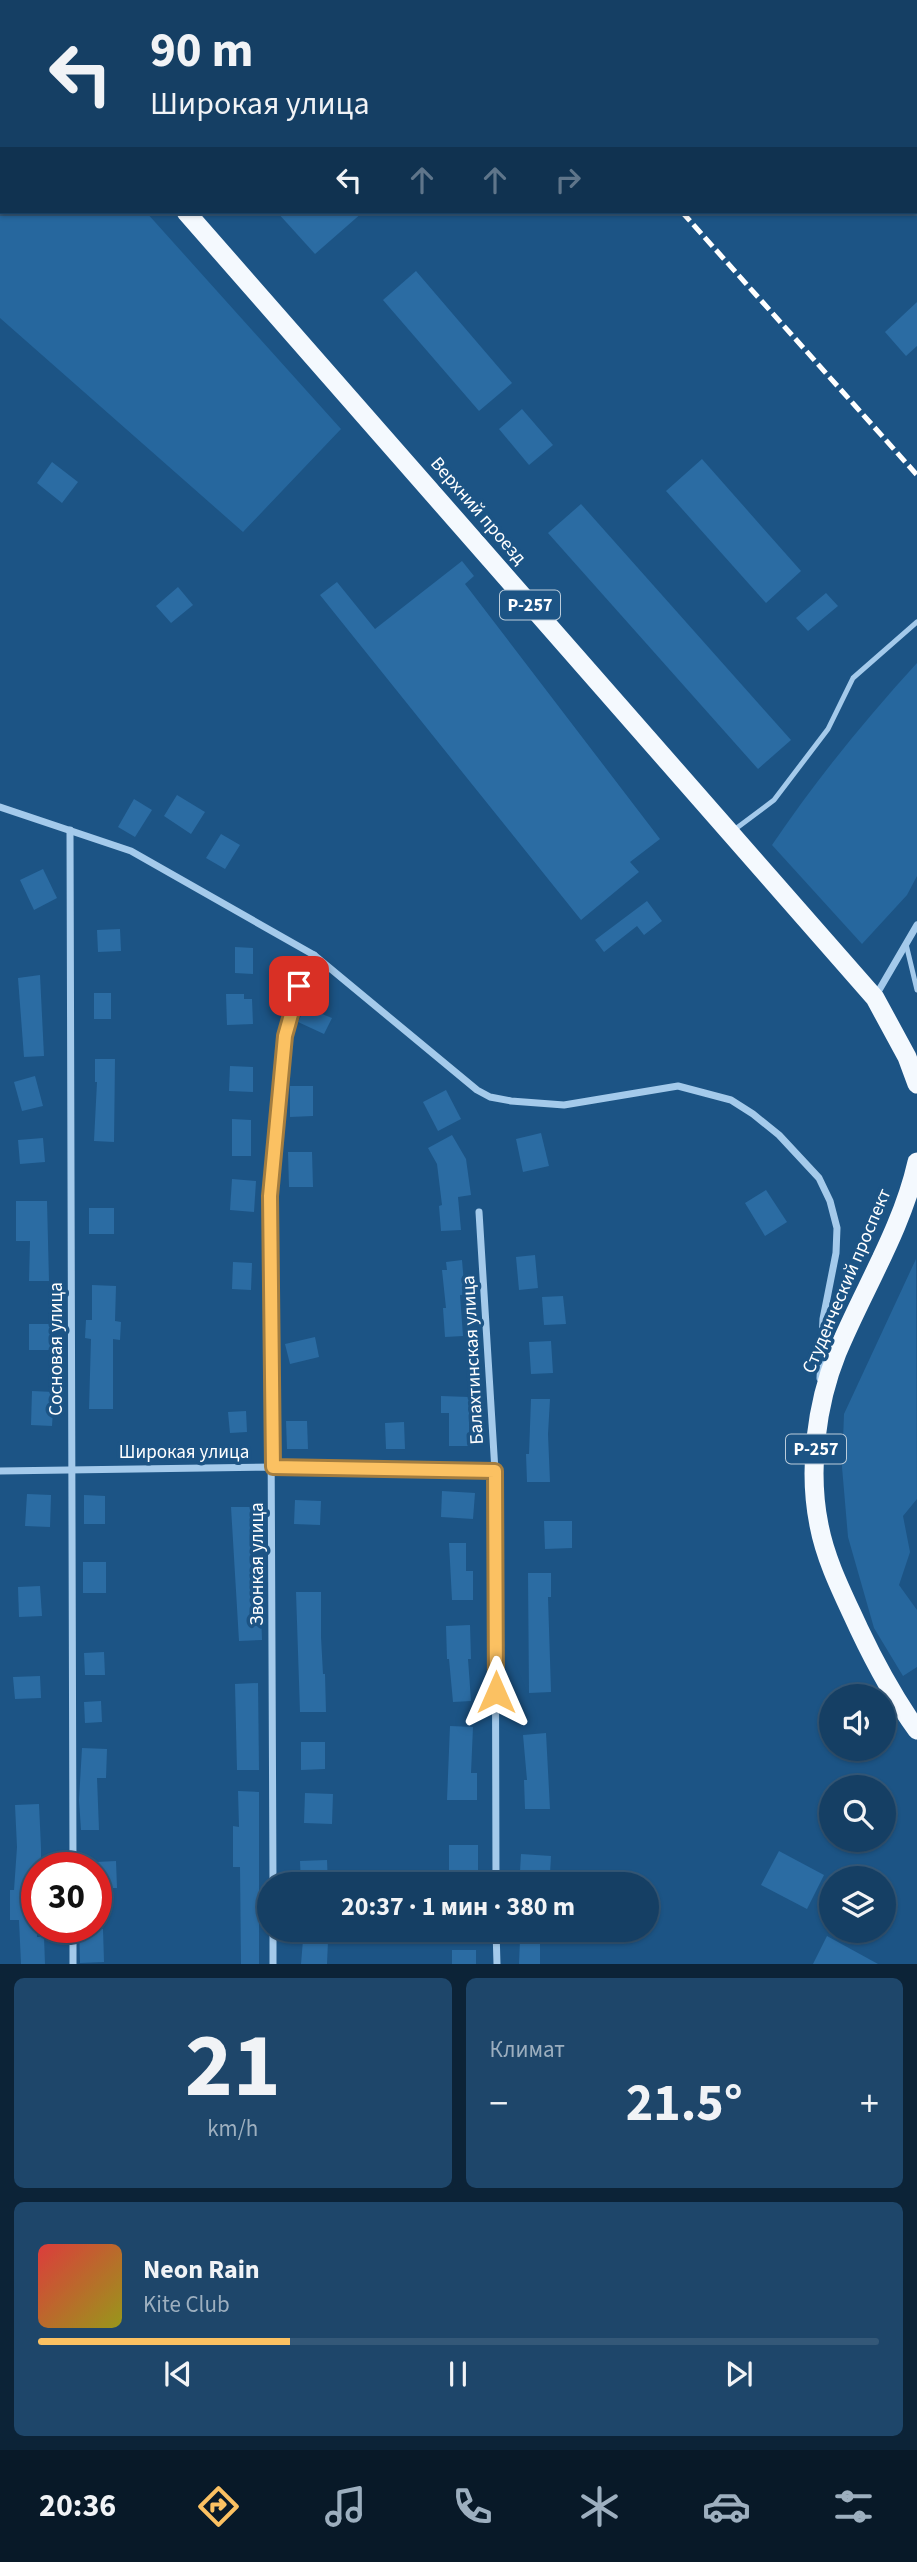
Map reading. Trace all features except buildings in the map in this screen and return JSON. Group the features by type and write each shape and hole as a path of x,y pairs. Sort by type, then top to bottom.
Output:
{"highway":[{"name":"Верхний проезд","path":"188,214 875,998"},
{"name":"Р-257","path":"875,998 907,1057 917,1084"},
{"name":"Студенческий проспект","path":"917,1162 903,1207 836,1354 827,1386 814,1461 819,1526 844,1598 875,1664 895,1700 917,1730"}],"street":[{"path":"70,830 131,851 314,955 477,1090 490,1097 564,1105 678,1086 732,1100 753,1114 779,1135 819,1178 830,1201 837,1228 836,1254 823,1320 820,1377 827,1386"},
{"name":"Сосновая улица","path":"70,830 73,1852"},
{"path":"875,998 917,925"},
{"name":"Звонкая улица","path":"273,1872 270,1196 285,1036 294,998 314,955"},
{"name":"Балахтинская улица","path":"479,1212 495,1471 496,1872"},
{"name":"Широкая улица","path":"0,1471 273,1467 495,1471"},
{"path":"273,1942 274,1964"},
{"path":"496,1942 497,1964"},
{"path":"73,1943 74,1964"}],"lane":[{"path":"731,832 774,800 828,729 853,678 917,622"},
{"path":"0,807 70,830"},
{"path":"906,944 917,990"}],"shaded area":[{"path":"0,214 148,214 341,429 243,532 0,318"},
{"path":"917,663 917,876 907,895 862,944 772,845 841,751"},
{"path":"916,1259 917,1499 903,1516 910,1552 899,1585 917,1610 917,1667 903,1676 874,1628 848,1537 842,1467 844,1414"}],"railway":[{"path":"684,214 917,475"}],"route":[{"path":"299,986 285,1036 270,1196 273,1467 495,1471 496,1692"}]}
